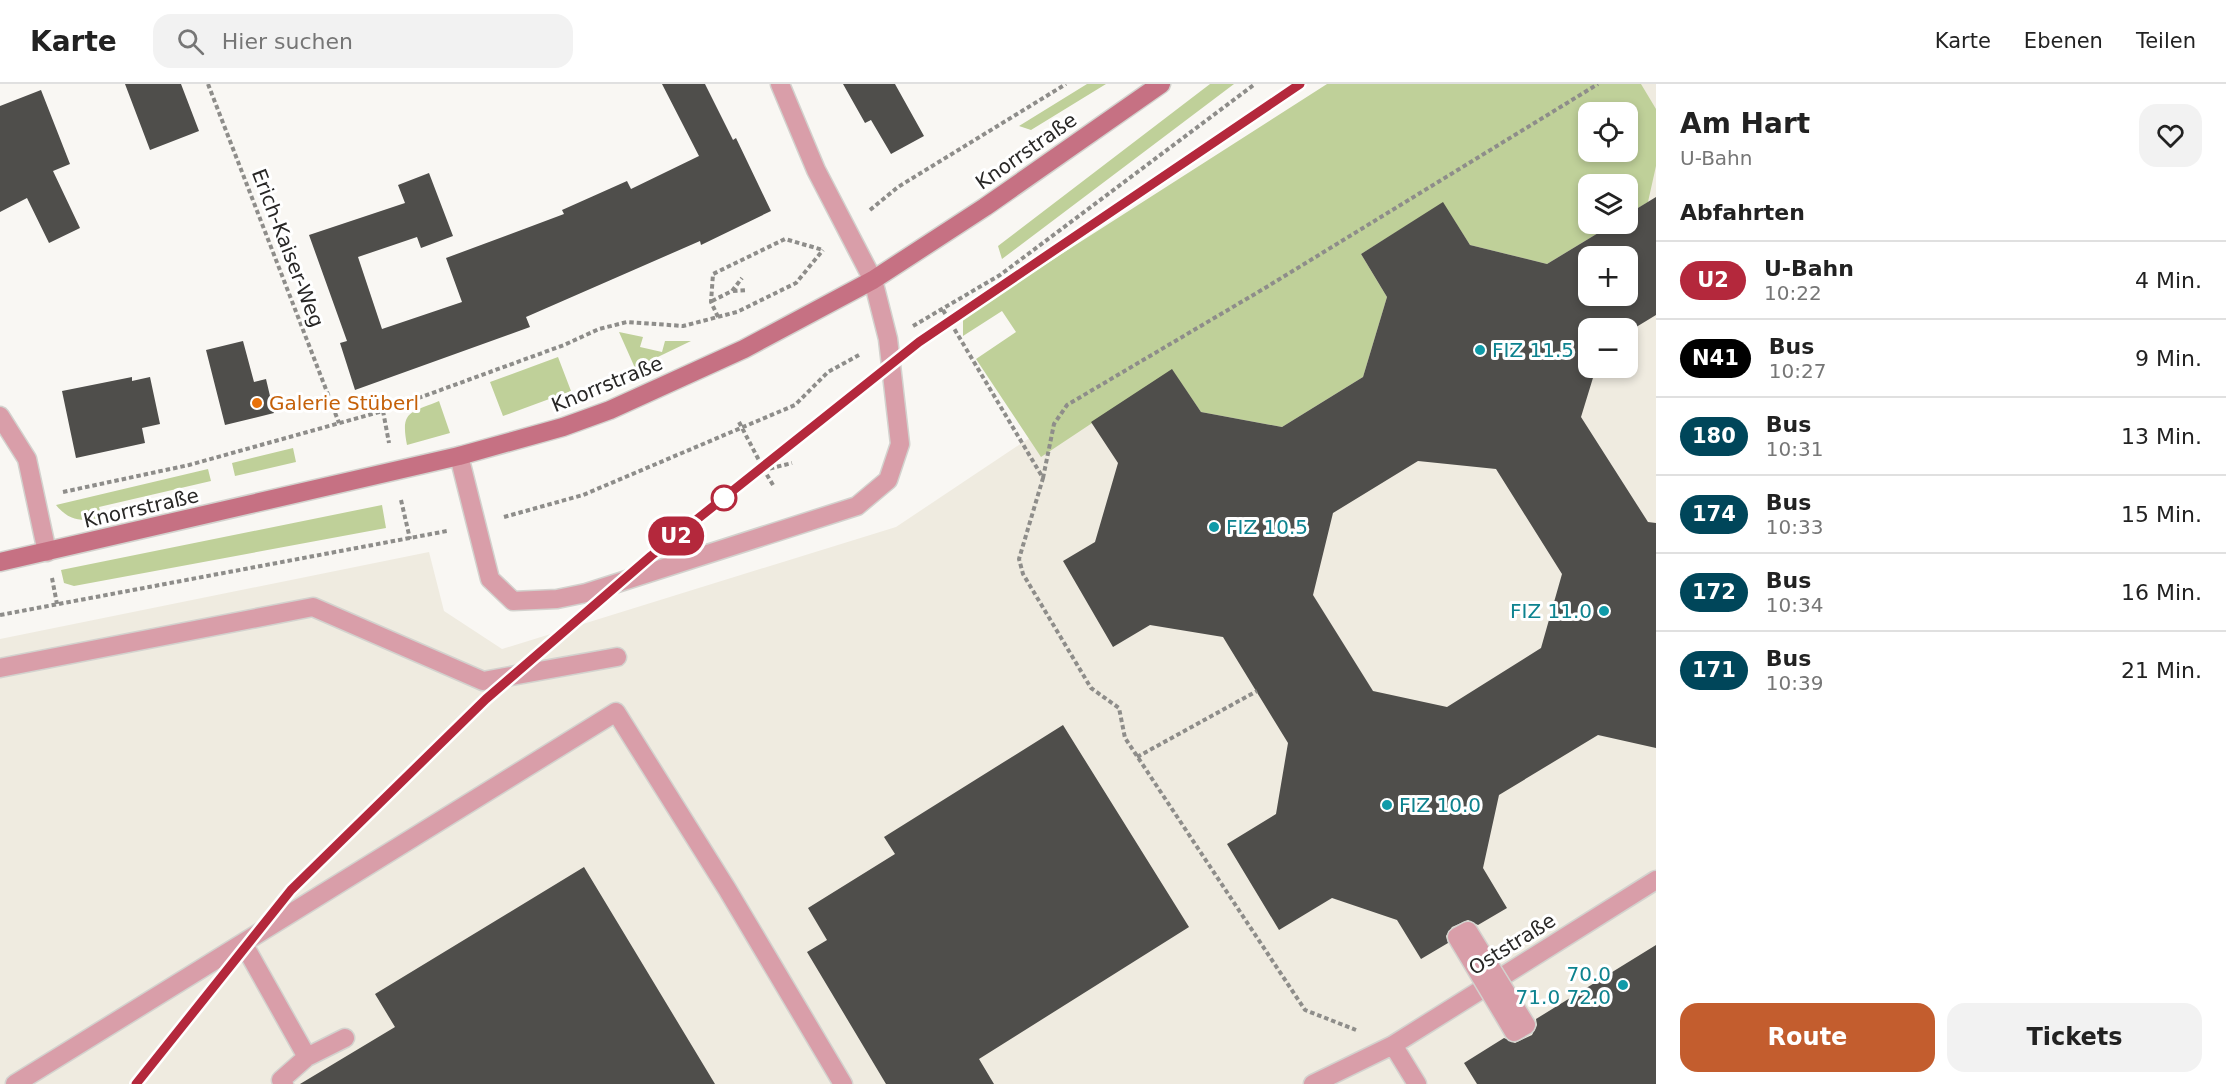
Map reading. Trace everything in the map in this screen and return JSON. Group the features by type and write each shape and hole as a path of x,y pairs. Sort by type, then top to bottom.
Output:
{"street":[{"path":"459,456 490,579 513,601 546,600 586,593 857,506 888,480 900,444 888,339 873,280 816,170 780,84"},
{"name":"Knorrstraße","path":"0,562 459,456 563,427 610,410 744,349 873,280 971,217 1161,84"},
{"path":"0,416 27,459 47,552"},
{"path":"0,668 313,607 483,681 617,657"},
{"path":"15,1084 616,712 727,889 843,1084"},
{"name":"Oststraße","path":"1313,1084 1393,1045 1656,880"},
{"path":"1468,931 1526,1025 1514,1032 1457,937 1468,931"},
{"path":"243,943 308,1057"},
{"path":"284,1084 281,1080 308,1057 345,1038"},
{"path":"1393,1045 1417,1084"}],"path":[{"name":"Erich-Kaiser-Weg","path":"208,84 339,423"},
{"path":"35,498 189,465 382,411 554,349 599,328 627,322 683,326 737,312 796,283 823,250 898,187 1066,84"},
{"path":"0,614 410,539 476,524 583,495 742,428 795,405 828,372 943,310 1000,275 1255,84"},
{"path":"1393,1045 1305,1010 1125,738 1119,708 1091,688 1023,574 1019,559 1043,478 1054,424 1067,405 1265,288 1598,84"},
{"path":"718,317 711,302 712,274 785,239 823,250"},
{"path":"732,291 742,278"},
{"path":"711,302 732,291 747,290"},
{"path":"943,310 1043,478"},
{"path":"739,422 773,485"},
{"path":"764,470 785,451"},
{"path":"764,470 792,463"},
{"path":"1137,757 1257,691"}],"shaded area":[{"path":"1560,84 1656,84 1656,1084 0,1084 0,639 429,552 444,611 502,649 896,527"}],"green space":[{"path":"1087,84 1106,84 1031,130 1019,126"},
{"path":"1210,84 1234,84 1002,259 998,246"},
{"path":"1327,84 1641,84 1656,109 1656,166 1648,202 1638,208 1638,174 1578,174 1578,234 1596,234 1547,264 1470,245 1443,203 1361,254 1387,297 1363,377 1282,427 1201,412 1172,370 1041,457 976,359 1016,332 1002,311 963,336 963,317"},
{"path":"619,332 643,337 640,347 662,352 665,341 691,341 635,368"},
{"path":"558,357 571,391 503,416 490,382"},
{"path":"439,401 450,433 407,445 405,425 410,414"},
{"path":"293,448 296,462 235,476 232,463"},
{"path":"208,469 211,481 99,507 102,518 76,519 56,505"},
{"path":"382,505 386,528 74,586 64,583 61,570"}],"building":[{"path":"125,84 181,84 199,131 150,150"},
{"path":"662,84 705,84 733,140 736,138 771,211 701,245 700,241 526,317 530,327 355,390 340,343 347,341 309,235 405,203 398,185 429,173 453,236 421,248 417,237 358,257 382,329 462,302 446,258 564,214 562,210 627,181 631,189 699,156"},
{"path":"843,84 895,84 924,136 891,154 871,120 865,123"},
{"path":"41,90 70,164 53,171 80,228 49,243 27,198 0,212 0,106"},
{"path":"1656,197 1656,315 1638,326 1638,318 1578,318 1578,378 1593,378 1581,417 1648,522 1656,523 1656,748 1598,735 1499,795 1483,868 1507,908 1478,925 1468,920 1452,927 1446,936 1448,943 1421,959 1397,920 1332,898 1279,930 1227,844 1276,814 1288,743 1223,637 1150,625 1113,647 1063,561 1095,542 1118,463 1091,422 1172,369 1201,412 1282,427 1363,377 1387,297 1361,254 1443,202 1470,245 1547,264 1596,234 1638,234 1638,208","holes":["1418,461 1496,469 1562,574 1541,648 1447,707 1373,691 1313,595 1333,513"]},
{"path":"243,341 254,382 266,379 274,413 225,425 206,350"},
{"path":"132,377 132,381 150,377 160,424 142,428 145,443 76,458 62,391"},
{"path":"1063,725 1189,927 979,1059 994,1084 886,1084 807,952 827,940 808,908 895,854 884,837"},
{"path":"584,867 715,1084 300,1084 395,1027 375,994"},
{"name":"70.0 71.0 72.0","path":"1656,945 1656,1084 1477,1084 1464,1063 1504,1038 1515,1043 1532,1035 1537,1025 1536,1019"}],"metro line":[{"name":"U2","path":"136,1084 291,890 486,699 651,556 919,342 1300,84"}],"place":[{"name":"FIZ 11.5","path":"1480,350"},
{"name":"Galerie Stüberl","path":"257,403"},
{"name":"FIZ 10.5","path":"1214,527"},
{"name":"FIZ 11.0","path":"1604,611"},
{"name":"FIZ 10.0","path":"1387,805"},
{"name":"70.0 71.0 72.0","path":"1623,985"}]}
